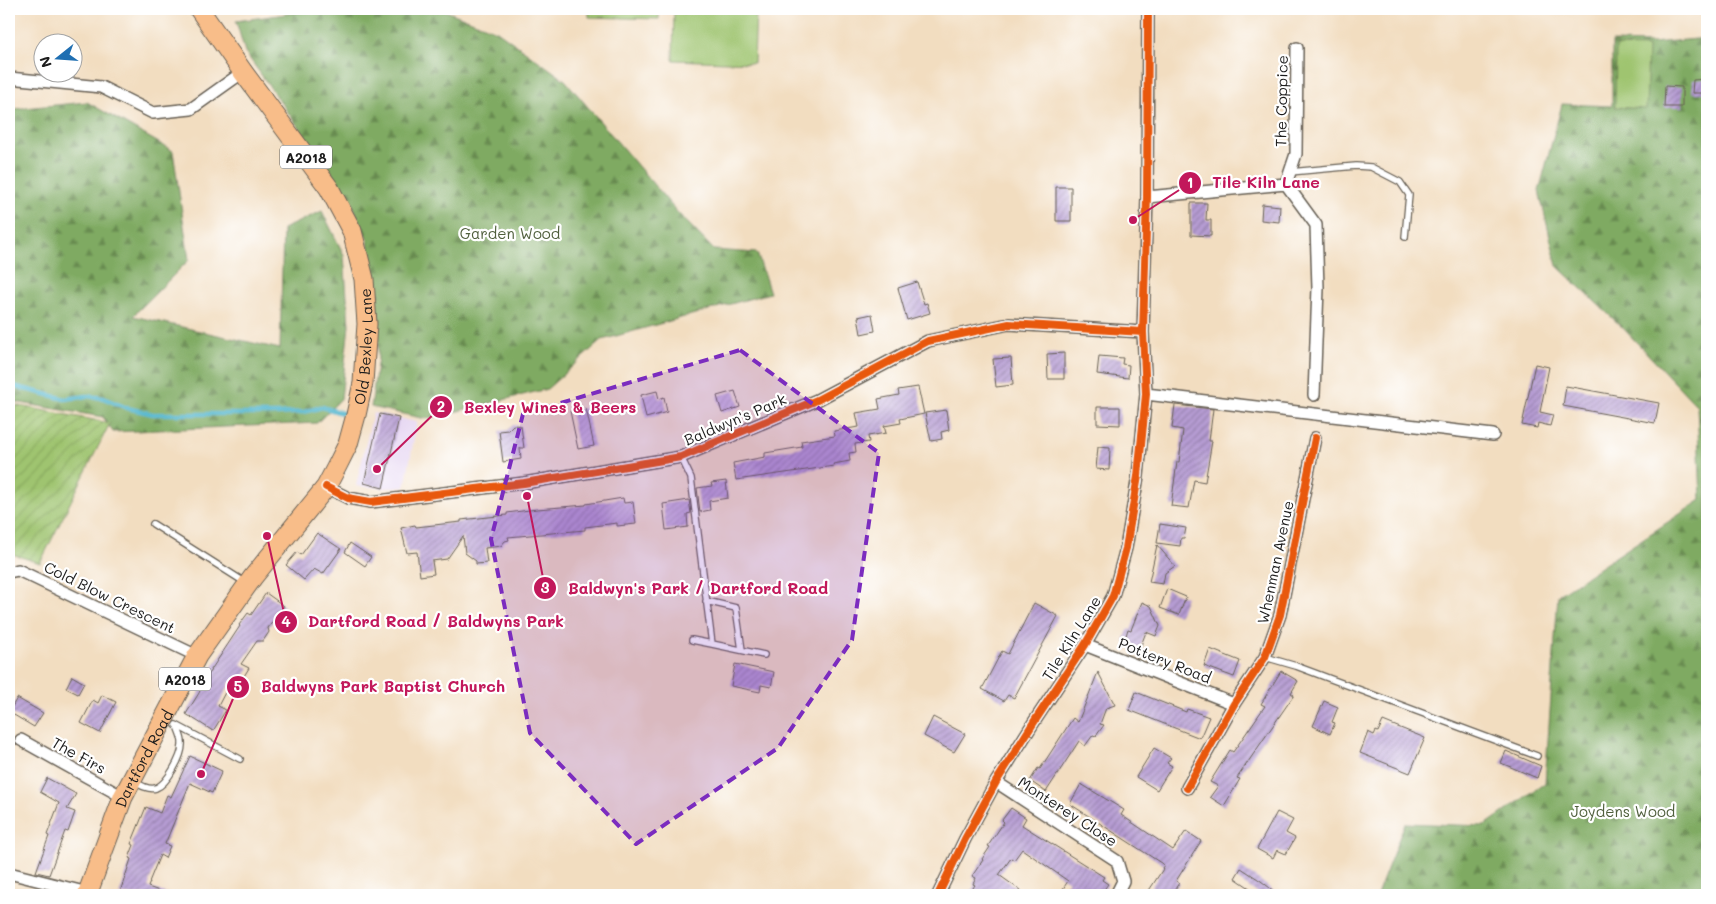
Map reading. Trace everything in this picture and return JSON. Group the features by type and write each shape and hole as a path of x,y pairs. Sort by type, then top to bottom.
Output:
{"main road":[{"name":"Old Bexley Lane","path":"199,9 329,188 352,231 364,279 367,324 361,391 348,444 326,487"},
{"name":"Dartford Road","path":"87,894 127,788 170,722 197,656 248,584 326,487"}],"street":[{"name":"Tile Kiln Lane","path":"938,895 965,839 996,782 1114,596 1126,548 1138,476 1146,394 1143,332 1147,197 1148,9"},
{"name":"The Coppice","path":"1286,184 1296,154 1297,48"},
{"path":"9,78 101,87 153,113 191,109 243,72"},
{"path":"1147,197 1286,184 1316,225 1318,288 1314,395"},
{"name":"Baldwyn's Park","path":"326,487 348,498 371,502 524,483 681,457 817,400 928,342 1008,324 1143,332"},
{"path":"1146,394 1493,435"},
{"name":"Whenman Avenue","path":"1186,788 1234,704 1265,657 1280,616 1315,438"},
{"name":"Cold Blow Crescent","path":"9,572 18,570 197,656"},
{"name":"Pottery Road","path":"1085,644 1234,704"},
{"name":"The Firs","path":"21,740 127,788"},
{"name":"Monterey Close","path":"996,782 1117,861 1123,881 1116,895"},
{"path":"9,873 87,894"}],"lane":[{"path":"1290,172 1356,166 1371,167 1400,182 1409,195 1405,237"},
{"path":"681,457 691,478 712,644"},
{"path":"153,524 248,584"},
{"path":"706,601 736,608 742,650"},
{"path":"692,640 764,655"},
{"path":"1265,657 1296,666 1537,756"},
{"path":"170,722 240,759"},
{"path":"127,788 155,788 164,783 170,775 180,757 183,746 170,722"}],"highlighted area":[{"path":"740,350 879,453 852,640 778,748 636,844 530,733 491,539 523,414"}],"shaded area":[{"path":"373,413 417,422 405,487 356,486"}],"green space":[{"name":"Garden Wood","path":"321,9 441,9 497,31 565,80 677,212 714,250 757,253 770,293 602,340 547,389 426,419 371,407 378,357 379,324 368,241 351,201 245,52 236,21"},
{"path":"589,9 659,9 659,19 589,17"},
{"path":"674,9 756,9 754,63 673,60"},
{"name":"Joydens Wood","path":"1707,38 1707,895 1377,895 1405,823 1484,826 1545,783 1558,595 1701,500 1697,406 1622,327 1557,266 1539,191 1562,104 1612,106 1612,42 1652,43"},
{"path":"1616,46 1648,47 1646,109 1615,107"},
{"path":"87,102 173,151 189,260 133,316 280,349 283,229 322,211 344,255 349,325 341,399 317,423 113,432 103,417 9,401 9,130 13,109"},
{"path":"9,404 110,423 40,563 9,553"}],"building":[{"path":"1707,79 1707,93 1692,93 1693,80"},
{"path":"1665,86 1682,87 1682,107 1664,107"},
{"path":"1056,187 1071,187 1071,221 1056,221"},
{"path":"1191,203 1207,203 1206,220 1211,220 1211,236 1191,235"},
{"path":"1262,204 1280,206 1279,222 1261,220"},
{"path":"917,282 924,304 927,303 930,313 907,320 898,288"},
{"path":"872,314 875,331 861,334 858,317"},
{"path":"1064,353 1064,379 1048,379 1047,354"},
{"path":"1099,356 1123,358 1122,364 1129,365 1128,378 1097,374"},
{"path":"1011,358 1013,385 996,387 993,359"},
{"path":"1535,364 1549,367 1540,412 1553,415 1550,426 1538,423 1537,428 1522,425"},
{"path":"1566,386 1659,403 1655,423 1563,406"},
{"path":"918,387 924,414 900,419 901,423 884,426 886,433 868,436 869,442 855,444 856,452 849,453 850,461 833,464 834,466 736,480 733,463 765,457 765,453 802,447 801,441 835,436 834,431 859,427 856,413 880,409 878,399 899,395 898,390"},
{"path":"657,391 659,399 664,397 667,412 646,418 641,395"},
{"path":"735,391 740,407 722,413 717,396"},
{"path":"1175,405 1213,409 1209,441 1212,441 1205,482 1194,480 1189,508 1171,506 1183,430 1172,428"},
{"path":"1097,407 1120,407 1120,425 1097,424"},
{"path":"586,408 594,446 578,449 570,411"},
{"path":"946,410 949,430 941,432 942,439 931,441 925,413"},
{"path":"380,414 399,418 383,488 364,483"},
{"path":"513,425 521,426 524,448 520,448 521,459 503,462 499,431 508,430"},
{"path":"1098,447 1110,448 1109,470 1096,469"},
{"path":"726,481 728,498 709,501 710,510 700,512 697,488 712,486 711,483"},
{"path":"623,498 624,503 633,502 636,524 617,526 617,523 585,527 585,530 508,537 509,540 505,541 501,546 485,548 487,563 476,564 476,561 465,553 463,536 447,559 432,561 434,574 420,576 417,552 407,553 401,528 415,525 416,527 461,522 461,520 507,515 507,513 586,505"},
{"path":"689,500 691,513 687,514 688,527 666,530 663,504"},
{"path":"1160,524 1186,528 1184,538 1181,538 1180,546 1157,543"},
{"path":"317,533 341,549 323,574 314,569 304,580 286,565 297,552 301,555"},
{"path":"350,543 371,557 365,566 345,552"},
{"path":"1157,545 1175,566 1165,573 1163,584 1149,582"},
{"path":"1167,589 1186,597 1179,615 1160,608"},
{"path":"266,593 284,606 268,628 269,632 263,641 257,641 241,664 249,668 238,686 231,681 218,706 226,710 213,731 186,714 205,679 239,625 248,613 251,615"},
{"path":"1142,602 1151,606 1160,626 1156,636 1146,632 1140,648 1124,642 1128,629 1131,630"},
{"path":"1034,603 1058,616 1014,698 1008,695 1004,701 982,689 1002,651 1008,654"},
{"path":"1210,649 1240,661 1234,677 1204,666"},
{"path":"735,664 774,672 771,687 761,685 760,692 731,686"},
{"path":"1281,671 1298,681 1291,693 1294,695 1237,778 1240,779 1224,806 1210,797 1218,786 1210,782 1230,750 1233,752 1265,706 1261,704"},
{"path":"1098,672 1115,705 1106,708 1100,724 1104,725 1096,736 1093,735 1085,746 1079,741 1046,792 1030,781 1073,718 1078,722"},
{"path":"72,676 84,683 78,694 66,688"},
{"path":"1136,692 1186,712 1187,709 1209,717 1200,738 1129,710"},
{"path":"102,695 116,702 100,733 81,723 93,700 98,703"},
{"path":"17,698 43,713 34,727 9,712"},
{"path":"1324,701 1338,707 1332,722 1335,723 1330,734 1313,726"},
{"path":"933,717 965,734 954,752 924,736"},
{"path":"1383,721 1425,738 1410,773 1360,753 1368,732 1374,735 1376,731 1378,732"},
{"path":"1154,748 1171,758 1167,763 1172,766 1157,790 1136,777"},
{"path":"1506,751 1541,766 1537,778 1501,763"},
{"path":"190,756 222,771 212,793 190,783 165,844 170,846 165,858 160,855 148,887 168,895 119,895 131,859 129,858 134,845 131,844 146,807 160,813 167,795 171,797"},
{"path":"47,778 76,794 67,809 75,812 68,832 65,831 49,875 36,872 59,803 40,792"},
{"path":"1081,784 1124,810 1121,815 1173,850 1186,831 1201,841 1176,881 1179,883 1171,895 1146,895 1164,865 1070,804"},
{"path":"1011,808 1026,818 1022,825 1104,877 1102,880 1108,884 1100,895 1059,895 1068,881 1022,849 1014,860 1011,858 999,875 1027,895 968,895 975,885 973,884 976,878 972,876 990,847 988,846 1004,822 1002,820"},
{"path":"1277,812 1293,820 1286,833 1295,838 1286,854 1277,850 1273,858 1257,849"},
{"path":"1241,868 1279,895 1260,895 1235,878"}],"waterway":[{"path":"9,385 65,399 87,396 103,398 127,408 153,414 278,414 304,412 322,407 345,414"}],"cycle path":[{"path":"938,895 965,839 996,782 1085,645 1113,596 1126,548 1138,476 1146,394 1143,332 1147,197 1148,9"},
{"path":"326,487 348,498 371,502 524,483 681,457 817,400 928,341 1009,324 1143,332"},
{"path":"1187,788 1234,704 1265,657 1280,615 1315,438"}],"place":[{"name":"Tile Kiln Lane","path":"1133,220"},
{"name":"Bexley Wines & Beers","path":"377,469"},
{"name":"Baldwyn's Park / Dartford Road","path":"527,496"},
{"name":"Dartford Road / Baldwyns Park","path":"267,536"},
{"name":"Baldwyns Park Baptist Church","path":"201,774"}]}
